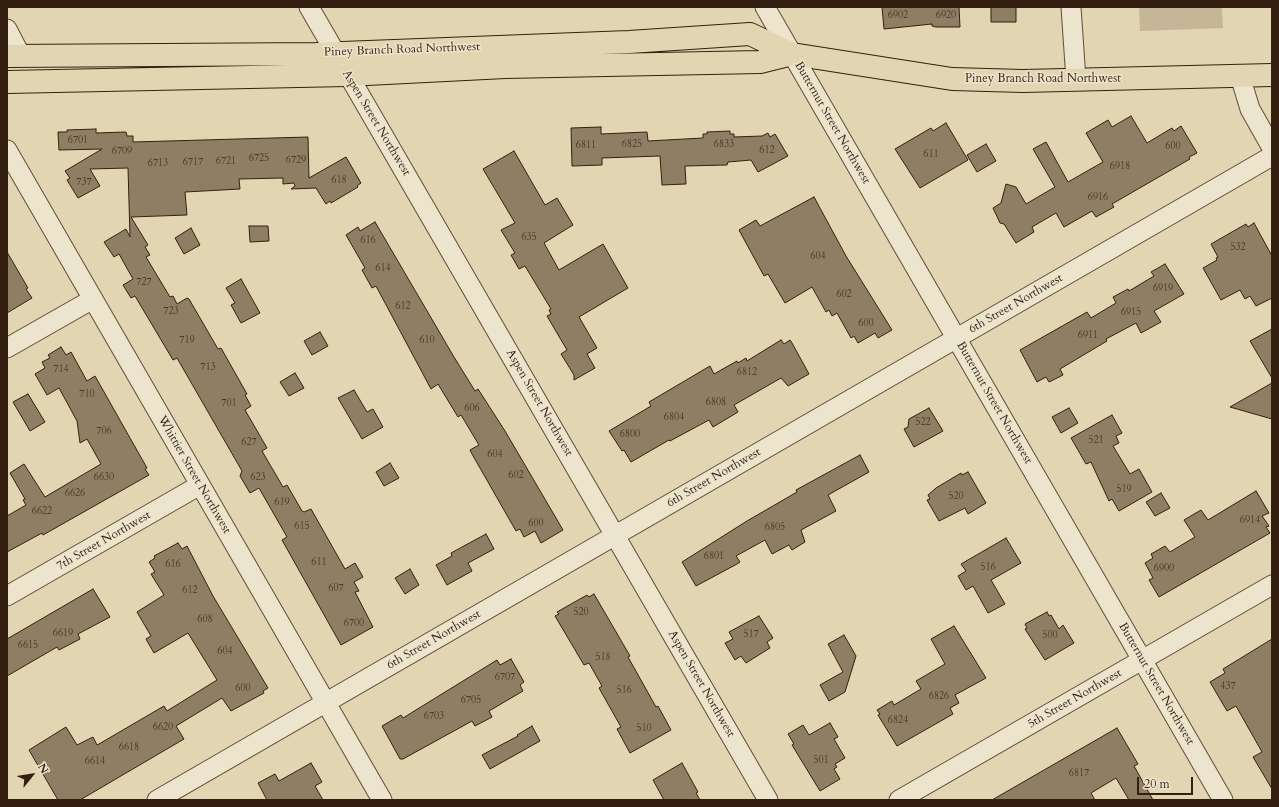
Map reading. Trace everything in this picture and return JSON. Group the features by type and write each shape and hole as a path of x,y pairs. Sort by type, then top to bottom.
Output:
{"main road":[{"name":"Piney Branch Road Northwest","path":"14,56 334,53 629,42 750,34 792,54 952,78 1000,81 1272,75"},
{"name":"Piney Branch Road Northwest","path":"7,82 347,75 505,66 760,62 792,54"}],"street":[{"name":"Aspen Street Northwest","path":"309,7 334,53 616,535 768,800"},
{"name":"Butternut Street Northwest","path":"765,7 1223,800"},
{"path":"1071,7 1076,80"},
{"path":"7,29 14,56"},
{"path":"1240,76 1250,109 1272,148"},
{"name":"Whittier Street Northwest","path":"7,150 382,800"},
{"name":"6th Street Northwest","path":"157,800 1272,156"},
{"path":"7,348 93,299"},
{"name":"7th Street Northwest","path":"7,596 200,485"},
{"name":"5th Street Northwest","path":"899,800 1272,585"}],"shaded area":[{"path":"1139,7 1222,7 1223,28 1140,31"}],"building":[{"path":"882,7 959,7 960,27 936,27 932,26 932,24 884,29"},
{"path":"991,7 1016,7 1016,22 991,22"},
{"path":"1131,116 1147,143 1172,128 1174,131 1181,126 1197,153 1189,157 1190,159 1112,204 1114,207 1096,217 1092,211 1064,227 1056,213 1032,227 1034,232 1016,243 1004,224 1000,223 993,208 1001,203 1006,184 1016,187 1026,204 1055,187 1033,149 1046,142 1068,182 1103,162 1086,133 1108,120 1112,127"},
{"path":"946,123 968,160 920,188 895,149 931,128 933,131"},
{"path":"601,127 601,134 647,132 648,141 703,138 703,134 707,134 707,132 730,131 730,134 734,134 734,137 762,136 768,133 770,137 775,134 788,156 758,172 751,160 728,162 727,165 685,166 686,184 662,185 660,156 602,158 602,165 572,166 571,128"},
{"path":"96,129 96,133 126,132 127,136 133,136 133,142 308,137 309,178 346,157 361,183 357,186 358,187 331,203 330,201 326,204 316,188 291,189 295,186 294,183 283,184 283,178 239,179 240,189 185,192 187,215 131,217 148,245 145,247 150,255 146,257 170,297 173,296 177,304 187,298 189,299 218,349 221,348 247,394 245,395 251,406 245,410 267,448 262,451 283,487 287,485 302,511 304,512 311,509 345,569 355,563 363,577 354,582 359,591 355,592 373,627 341,645 282,540 287,537 259,488 250,493 240,476 242,471 177,358 173,360 135,296 131,298 123,285 133,279 119,254 114,257 104,242 126,229 130,237 128,168 90,169 100,186 78,198 67,180 70,178 65,171 102,149 59,150 58,132 67,132 67,130"},
{"path":"986,144 996,161 977,172 967,155"},
{"path":"514,151 545,205 557,198 573,225 544,243 559,270 603,244 628,288 579,317 597,348 587,354 595,368 574,380 574,375 561,354 567,350 547,316 551,314 549,310 551,309 525,266 519,269 511,255 515,253 501,230 515,223 483,169"},
{"path":"814,197 846,256 892,330 878,338 875,333 858,343 854,336 851,338 837,313 832,316 829,310 826,312 812,287 785,303 768,274 764,276 739,230 756,220 760,226"},
{"path":"375,222 454,357 475,391 478,389 505,431 563,530 541,543 535,531 524,537 520,529 516,531 470,450 479,445 461,415 458,417 438,384 431,389 376,286 372,288 362,270 365,268 346,235 358,227 360,231"},
{"path":"1254,223 1272,256 1272,298 1256,306 1250,296 1245,299 1240,290 1221,300 1203,268 1217,260 1216,258 1218,257 1211,244 1246,224 1248,227"},
{"path":"249,226 268,226 269,241 250,242"},
{"path":"191,228 200,245 184,254 175,238"},
{"path":"7,252 28,288 26,289 32,298 7,313"},
{"path":"1165,264 1184,294 1154,311 1161,322 1141,333 1136,323 1106,339 1107,341 1060,369 1063,375 1049,382 1046,377 1037,382 1020,350 1087,312 1091,318 1116,303 1113,297 1128,289 1129,291 1154,276 1151,272"},
{"path":"241,279 260,313 241,323 231,305 235,303 226,288"},
{"path":"1272,329 1272,378 1250,341"},
{"path":"320,332 328,346 312,355 304,341"},
{"path":"781,340 784,344 790,340 809,374 788,386 781,378 734,405 738,412 713,427 709,420 670,441 669,440 631,462 624,450 622,451 609,431 651,406 649,402 710,366 714,374 737,361 738,363 746,358 747,361"},
{"path":"61,347 66,355 71,352 87,381 95,376 147,468 145,469 149,475 43,535 42,533 7,552 7,516 26,505 23,500 25,499 10,473 24,464 45,497 101,464 87,439 80,443 77,421 59,388 47,395 35,374 45,368 42,362 50,358 48,355"},
{"path":"295,373 304,388 289,396 280,382"},
{"path":"1272,383 1272,419 1230,407"},
{"path":"354,390 367,412 373,409 383,427 362,439 338,398"},
{"path":"28,394 45,422 30,431 13,402"},
{"path":"929,408 943,431 914,447 904,429 908,427 909,419"},
{"path":"1069,408 1078,423 1061,433 1052,417"},
{"path":"1112,415 1122,433 1116,436 1119,443 1113,446 1130,474 1139,469 1152,492 1119,511 1112,499 1109,501 1091,462 1086,464 1071,438"},
{"path":"860,455 869,472 828,495 836,511 801,530 805,542 792,550 789,545 772,554 765,540 736,556 740,562 737,564 696,586 682,562 747,521 797,492 796,490"},
{"path":"390,463 399,478 384,486 376,472"},
{"path":"968,472 986,503 968,514 965,508 939,521 927,500 930,499 928,495 936,488 961,473 962,475"},
{"path":"1256,491 1269,513 1262,516 1269,526 1266,527 1270,533 1159,597 1149,580 1153,578 1145,563 1153,558 1151,554 1165,546 1170,552 1195,537 1184,520 1201,510 1208,520"},
{"path":"1161,493 1170,508 1155,516 1146,502"},
{"path":"486,534 494,549 468,563 472,571 447,585 436,565 452,556 451,553"},
{"path":"1006,538 1021,563 991,580 1005,604 988,613 973,586 966,590 958,576 966,571 961,564"},
{"path":"178,543 182,549 187,546 213,596 268,688 263,691 264,693 231,711 222,698 176,726 184,739 80,800 58,800 29,750 66,727 77,745 93,737 97,745 164,706 167,711 217,680 188,633 154,653 146,639 151,636 137,612 164,595 151,574 155,572 149,562 155,558 154,556"},
{"path":"410,569 419,585 405,594 395,578"},
{"path":"93,589 110,617 78,634 80,639 59,650 57,647 7,676 7,639"},
{"path":"594,594 630,656 628,657 656,707 658,706 671,730 630,753 617,729 621,727 599,688 602,686 589,663 584,665 555,616 559,614 557,612 587,595 589,597"},
{"path":"1047,612 1049,616 1051,615 1059,629 1063,625 1074,643 1045,660 1025,629 1027,628 1025,624"},
{"path":"759,616 773,638 767,642 770,648 746,663 741,656 735,660 725,643 733,639 729,632"},
{"path":"954,626 986,678 955,695 959,703 950,708 953,714 897,746 878,715 880,714 877,710 892,701 894,705 921,689 916,681 945,664 931,639"},
{"path":"844,635 856,656 845,692 829,701 820,685 843,672 828,644"},
{"path":"1272,639 1272,789 1253,757 1262,752 1236,706 1227,711 1210,682 1225,673 1223,669"},
{"path":"511,659 524,682 520,685 523,691 489,711 492,717 475,726 472,721 403,759 400,759 382,726 401,715 403,718 497,660 500,665"},
{"path":"830,723 838,737 834,739 845,758 835,764 837,767 834,769 840,779 820,791 792,745 794,744 788,734 803,725 809,735"},
{"path":"532,726 540,741 490,769 482,755 518,736 517,735"},
{"path":"1117,728 1138,764 1134,766 1153,800 1129,800 1116,778 1091,793 1095,800 992,800"},
{"path":"311,763 322,782 315,786 323,800 267,800 258,783 275,774 279,781"},
{"path":"682,763 698,792 696,793 700,800 664,800 653,780"}]}
